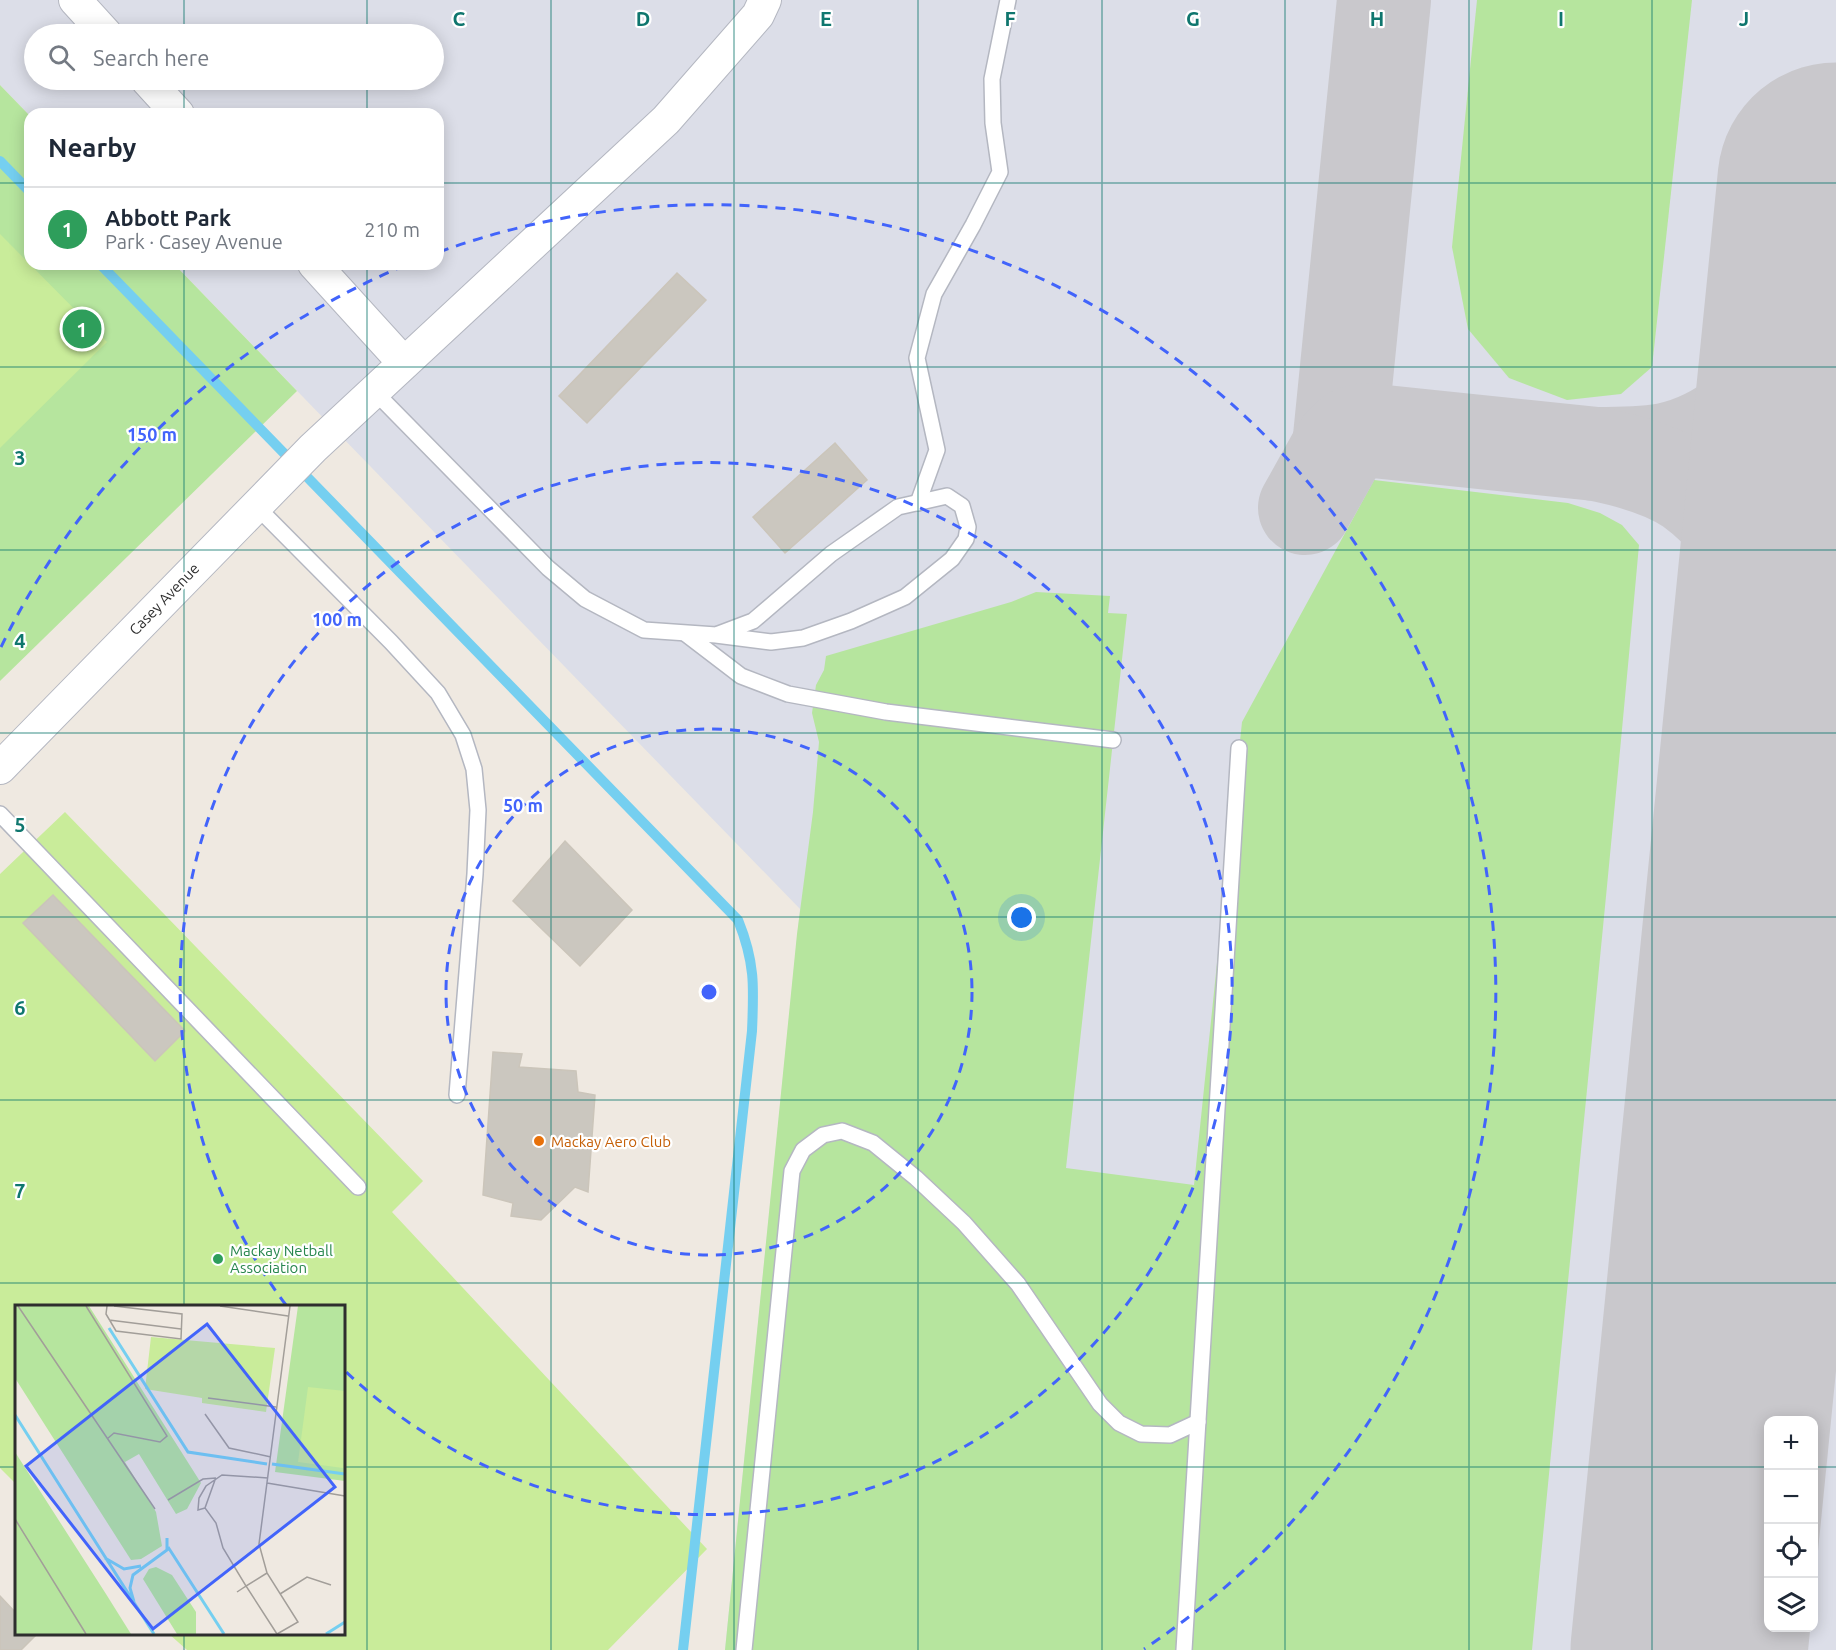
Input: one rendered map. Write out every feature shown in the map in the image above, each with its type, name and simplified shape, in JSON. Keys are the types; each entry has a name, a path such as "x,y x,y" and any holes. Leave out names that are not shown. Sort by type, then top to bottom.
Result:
{"street":[{"path":"75,0 97,24"},
{"name":"Casey Avenue","path":"0,768 322,440 666,120 758,15 765,0"},
{"path":"156,90 173,108"},
{"path":"319,270 404,363"}],"lane":[{"path":"918,503 937,450 917,358 934,294 973,225 999,172 993,123 992,79 1008,0"},
{"path":"375,392 548,568 585,599 645,630 771,642 803,638 852,621 905,597 952,559 966,539 968,527 962,506 947,496 898,507 831,554 753,621 716,635"},
{"path":"263,498 438,693 463,735 471,758 478,810 457,1095"},
{"path":"686,634 741,676 788,694 886,712 1113,740"},
{"path":"1184,1650 1239,748"},
{"path":"0,814 358,1187"},
{"path":"744,1650 792,1171 803,1150 823,1135 843,1131 873,1143 916,1178 964,1223 1018,1284 1100,1404 1119,1423 1141,1434 1170,1435 1198,1422"}],"shaded area":[{"path":"0,0 1836,0 1836,1650 725,1650 800,909 180,270 444,270 444,108 24,108 0,85"}],"green space":[{"path":"1477,0 1692,0 1652,367 1621,394 1567,400 1509,378 1468,329 1452,247"},
{"path":"0,85 24,110 24,270 180,270 297,391 0,681"},
{"path":"0,234 24,258 24,270 36,270 107,342 0,448"},
{"path":"1374,480 1568,503 1600,513 1622,525 1639,545 1532,1650 725,1650 797,934 813,812 819,742 812,713 816,685 824,670 826,656 1011,602 1036,592 1110,596 1108,613 1127,614 1066,1168 1194,1185 1242,722"},
{"name":"Mackay Netball Association","path":"65,812 423,1181 392,1212 707,1549 608,1650 187,1650 170,1635 345,1635 345,1305 15,1305 15,1483 0,1468 0,874"}],"building":[{"path":"677,273 706,300 587,423 559,396"},
{"path":"835,443 867,480 785,553 753,517"},
{"path":"565,841 632,910 580,966 513,901"},
{"path":"53,895 185,1031 155,1061 23,923"},
{"name":"Mackay Aero Club","path":"493,1052 522,1054 519,1067 576,1071 578,1092 595,1095 588,1192 575,1187 541,1220 511,1216 513,1203 483,1195"},
{"path":"0,1596 15,1612 15,1635 36,1635 21,1650 0,1650"}],"waterway":[{"path":"0,161 24,186"},
{"path":"106,270 738,920 748,949 752,974 752,1031 683,1650"}],"taxiway":[{"path":"1339,447 1384,0"},
{"path":"1596,454 1648,452 1685,445 1704,437 1741,414 1772,384 1796,351 1810,320 1828,265"},
{"path":"1305,508 1339,447 1353,433 1365,430 1596,454 1645,467 1669,476 1690,488 1703,498 1737,535 1755,563 1773,604 1786,682"}],"runway":[{"path":"1689,1650 1836,181"}],"place":[{"name":"Abbott Park","path":"82,329"},
{"name":"Mackay Aero Club","path":"539,1141"},
{"name":"Mackay Netball Association","path":"218,1259"}]}
